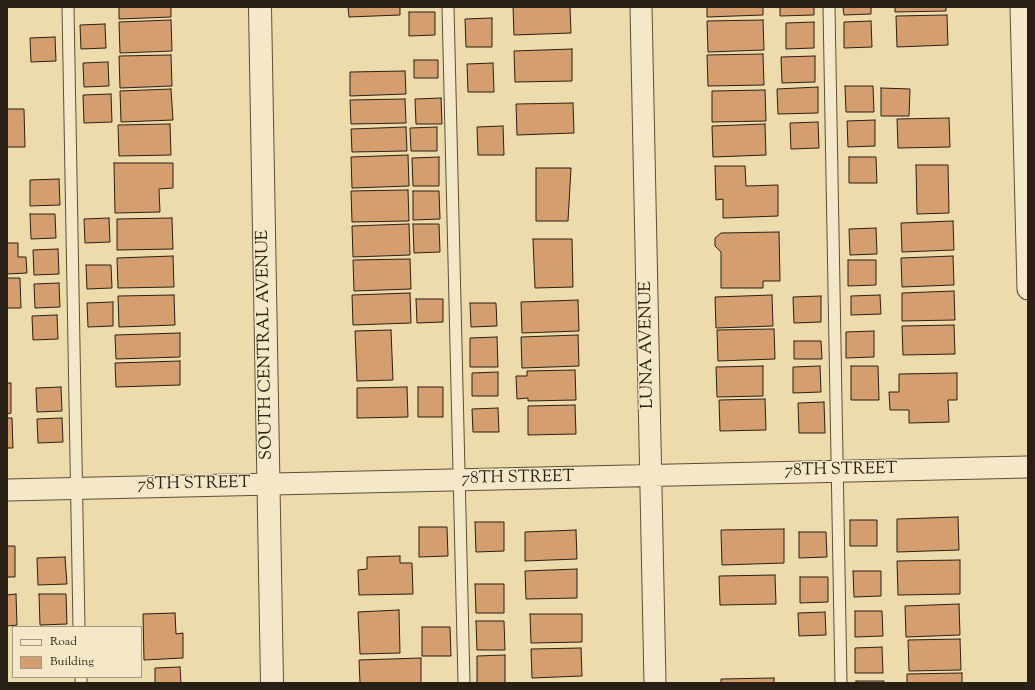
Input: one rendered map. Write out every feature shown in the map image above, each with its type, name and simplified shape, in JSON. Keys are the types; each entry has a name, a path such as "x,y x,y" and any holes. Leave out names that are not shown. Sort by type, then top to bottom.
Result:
{"street":[{"name":"SOUTH CENTRAL AVENUE","path":"260,7 272,683"},
{"name":"LUNA AVENUE","path":"641,7 656,683"},
{"path":"1021,7 1028,289"},
{"name":"78TH STREET","path":"7,490 1028,467"}],"lane":[{"path":"68,7 79,626"},
{"path":"448,7 464,683"},
{"path":"829,7 841,683"}],"building":[{"path":"119,7 171,7 171,17 119,19"},
{"path":"348,7 400,7 400,15 349,17"},
{"path":"513,7 570,7 571,33 514,35"},
{"path":"707,7 763,7 763,15 707,17"},
{"path":"780,7 814,7 814,15 780,16"},
{"path":"843,7 871,7 871,14 844,15"},
{"path":"895,7 946,7 946,11 895,12"},
{"path":"409,12 435,12 435,35 409,36"},
{"path":"947,15 948,45 897,47 896,16"},
{"path":"492,18 492,47 466,47 465,19"},
{"path":"171,20 172,51 120,53 119,22"},
{"path":"763,20 764,50 708,52 707,21"},
{"path":"871,21 872,47 844,48 844,22"},
{"path":"814,22 814,48 786,49 786,23"},
{"path":"105,24 106,48 81,49 80,25"},
{"path":"55,37 56,61 31,62 30,38"},
{"path":"572,49 572,81 515,82 514,51"},
{"path":"763,54 764,85 708,86 707,55"},
{"path":"171,55 172,86 120,88 119,56"},
{"path":"815,56 815,82 782,83 781,57"},
{"path":"414,60 438,60 438,78 414,78"},
{"path":"108,62 109,86 84,87 83,63"},
{"path":"493,63 494,92 468,92 467,64"},
{"path":"405,71 406,94 350,96 350,72"},
{"path":"845,86 873,86 874,112 846,112"},
{"path":"818,87 818,113 778,114 777,89"},
{"path":"881,88 910,89 909,116 881,116"},
{"path":"171,89 173,120 121,122 120,91"},
{"path":"765,90 766,121 712,122 712,91"},
{"path":"111,94 112,122 84,123 83,95"},
{"path":"441,98 442,124 416,124 415,99"},
{"path":"405,99 406,123 351,124 350,100"},
{"path":"573,103 574,133 517,135 516,104"},
{"path":"7,109 24,109 25,147 7,147"},
{"path":"949,118 950,147 898,148 897,119"},
{"path":"875,120 875,146 848,147 847,121"},
{"path":"818,122 819,148 791,149 790,123"},
{"path":"170,124 171,155 119,156 118,125"},
{"path":"765,124 766,155 713,157 712,126"},
{"path":"503,126 504,155 478,155 477,127"},
{"path":"406,127 407,151 352,152 351,129"},
{"path":"437,127 437,151 411,151 410,128"},
{"path":"408,155 409,186 352,188 351,157"},
{"path":"439,157 439,186 413,186 412,158"},
{"path":"849,157 876,157 877,183 849,183"},
{"path":"114,163 173,163 173,188 159,189 160,212 115,213"},
{"path":"916,165 948,165 949,213 917,214"},
{"path":"715,166 745,166 746,186 778,185 778,216 723,218 723,199 716,200"},
{"path":"536,168 571,168 568,221 536,221"},
{"path":"59,179 60,205 30,206 30,180"},
{"path":"408,190 409,221 352,222 351,191"},
{"path":"413,191 439,191 440,219 413,220"},
{"path":"30,214 55,214 56,238 31,239"},
{"path":"109,218 110,242 85,243 84,219"},
{"path":"172,218 173,249 117,250 117,219"},
{"path":"953,221 954,250 902,252 901,223"},
{"path":"409,224 410,255 353,257 352,226"},
{"path":"413,224 439,224 440,252 414,253"},
{"path":"876,228 877,254 850,255 849,229"},
{"path":"779,232 780,281 763,281 763,288 721,288 721,252 715,246 715,238 721,233"},
{"path":"533,239 572,239 573,287 535,288"},
{"path":"7,243 18,243 18,257 26,257 27,273 7,274"},
{"path":"58,249 59,274 34,275 33,250"},
{"path":"173,256 174,287 118,288 117,258"},
{"path":"953,256 954,285 902,287 901,258"},
{"path":"410,259 411,289 354,291 353,260"},
{"path":"848,260 876,260 876,285 848,286"},
{"path":"86,265 111,265 112,288 87,289"},
{"path":"7,278 20,278 21,308 7,308"},
{"path":"59,283 60,307 35,308 34,284"},
{"path":"954,291 955,320 902,321 902,293"},
{"path":"410,293 411,323 353,325 352,295"},
{"path":"174,295 175,325 119,327 118,296"},
{"path":"772,295 773,326 716,328 715,297"},
{"path":"880,295 881,314 851,315 851,296"},
{"path":"821,296 821,322 794,323 793,297"},
{"path":"416,299 443,299 443,322 417,323"},
{"path":"578,300 579,331 522,333 521,302"},
{"path":"113,302 113,326 88,327 87,303"},
{"path":"470,303 496,303 497,326 471,327"},
{"path":"57,315 58,339 33,340 32,316"},
{"path":"954,325 955,354 903,355 902,326"},
{"path":"774,329 775,359 718,361 717,330"},
{"path":"391,330 393,380 357,381 355,331"},
{"path":"874,331 874,357 846,358 846,332"},
{"path":"180,333 180,357 116,359 115,335"},
{"path":"578,335 579,366 522,368 521,337"},
{"path":"497,337 498,367 470,367 470,338"},
{"path":"794,341 821,341 822,359 794,359"},
{"path":"180,361 180,385 116,387 115,363"},
{"path":"763,366 763,396 717,397 716,367"},
{"path":"820,366 821,392 793,393 793,367"},
{"path":"851,366 878,366 879,400 851,400"},
{"path":"575,370 576,400 528,401 528,398 517,399 516,376 527,376 527,371"},
{"path":"498,372 498,396 472,396 472,373"},
{"path":"957,373 957,400 948,400 949,422 909,423 909,410 890,410 889,392 899,392 899,374"},
{"path":"7,383 11,383 11,413 7,414"},
{"path":"61,387 62,411 37,412 36,388"},
{"path":"407,387 408,417 357,418 357,388"},
{"path":"418,387 443,387 443,417 418,417"},
{"path":"765,399 766,430 720,431 719,400"},
{"path":"824,402 825,433 799,433 798,403"},
{"path":"575,405 576,434 528,435 528,406"},
{"path":"498,408 499,432 473,432 472,409"},
{"path":"7,418 12,418 13,448 7,448"},
{"path":"62,418 63,442 38,443 37,419"},
{"path":"958,517 959,550 897,552 897,519"},
{"path":"850,520 877,520 877,546 850,546"},
{"path":"475,522 504,522 504,551 476,552"},
{"path":"419,527 447,527 448,556 419,557"},
{"path":"784,529 784,563 722,565 721,530"},
{"path":"576,530 577,559 525,561 525,532"},
{"path":"799,532 826,532 827,557 799,558"},
{"path":"7,546 15,546 15,577 7,577"},
{"path":"400,556 400,563 412,563 413,594 359,595 358,570 367,569 367,557"},
{"path":"65,557 67,584 38,585 37,558"},
{"path":"960,560 960,594 898,595 897,561"},
{"path":"577,569 577,598 526,599 525,571"},
{"path":"853,571 881,571 881,596 854,597"},
{"path":"775,575 776,604 720,605 719,576"},
{"path":"800,577 828,577 828,602 800,603"},
{"path":"475,584 504,584 504,613 476,613"},
{"path":"16,594 17,625 7,626 7,595"},
{"path":"39,594 66,594 67,624 40,625"},
{"path":"959,604 960,635 906,637 905,606"},
{"path":"399,610 400,653 360,654 358,612"},
{"path":"855,611 882,611 883,636 855,637"},
{"path":"825,612 826,635 799,636 798,613"},
{"path":"175,613 176,634 183,633 183,658 144,660 143,614"},
{"path":"530,614 582,614 582,642 531,643"},
{"path":"476,621 504,621 505,650 477,650"},
{"path":"422,627 450,627 451,656 422,656"},
{"path":"960,639 961,670 909,671 908,640"},
{"path":"882,647 883,673 855,673 855,648"},
{"path":"581,648 582,676 532,678 531,649"},
{"path":"505,655 505,683 477,683 477,656"},
{"path":"421,658 421,683 360,683 359,660"},
{"path":"180,667 181,683 155,683 155,668"},
{"path":"962,673 962,683 907,683 907,674"},
{"path":"774,678 774,683 721,683 721,679"},
{"path":"856,681 884,681 884,683 856,683"}]}
